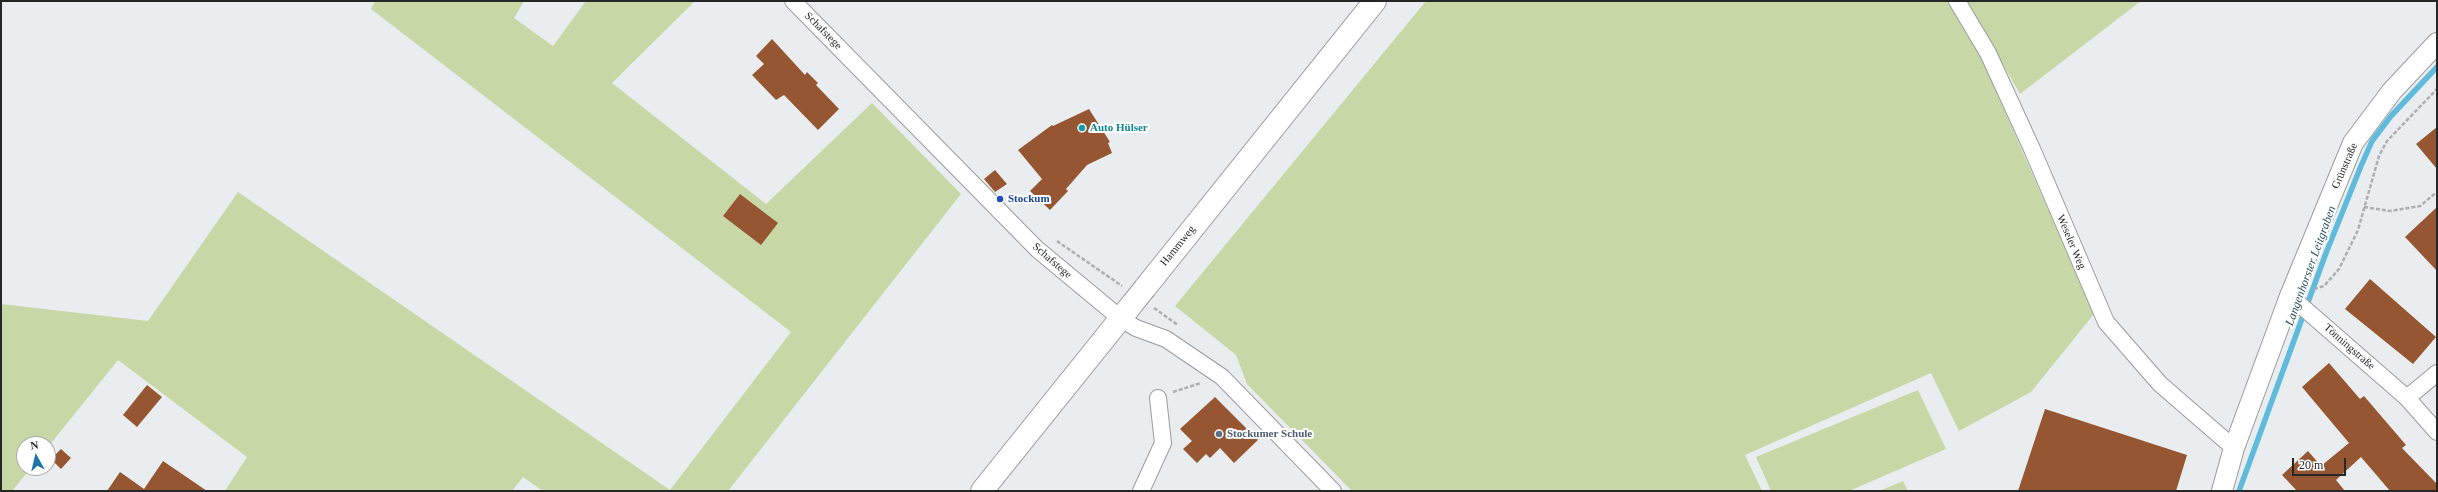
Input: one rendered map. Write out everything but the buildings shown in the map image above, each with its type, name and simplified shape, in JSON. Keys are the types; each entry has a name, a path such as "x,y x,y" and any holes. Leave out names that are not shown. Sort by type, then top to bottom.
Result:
{"main road":[{"name":"Hammweg","path":"982,491 1375,1"}],"street":[{"name":"Schafstege","path":"793,1 1038,249 1133,303 1136,328 1166,340 1222,377 1333,491"},
{"name":"Weseler Weg","path":"1957,1 1988,53 2029,142 2106,322 2160,384 2234,448"},
{"name":"Grünstraße","path":"2222,491 2234,448 2290,296 2353,143 2392,91 2437,42"},
{"name":"Tönningstraße","path":"2290,296 2407,398 2437,432"},
{"path":"2407,398 2437,373"},
{"path":"1141,491 1163,443 1158,398"}],"path":[{"path":"2290,296 2324,286 2339,269 2358,230 2378,156 2386,141 2437,89"},
{"path":"2364,207 2390,211 2420,206 2437,192"},
{"path":"1158,398 1222,377"}],"green space":[{"path":"375,1 524,1 514,18 553,46 586,1 695,1 612,83 766,204 872,103 961,194 728,491 543,491 523,477 512,491 225,491 247,457 118,360 56,437 16,436 16,476 24,476 12,491 1,491 1,304 148,321 238,192 670,490 791,332 371,9"},
{"path":"1426,1 1948,1 1980,55 2094,314 2031,392 1959,431 1931,373 1745,455 1762,491 1352,491 1247,384 1236,355 1175,306"},
{"path":"1966,1 2141,1 2020,94"},
{"path":"1918,390 1946,449 1849,491 1771,491 1756,457"},
{"path":"1903,481 1908,491 1879,491"}],"waterway":[{"name":"Langenhorster Leitgraben","path":"2239,491 2326,253 2372,141 2391,116 2437,67"}],"place":[{"name":"Auto Hülser","path":"1082,128"},
{"name":"Stockum","path":"1000,199"},
{"name":"Stockumer Schule","path":"1219,434"}]}
